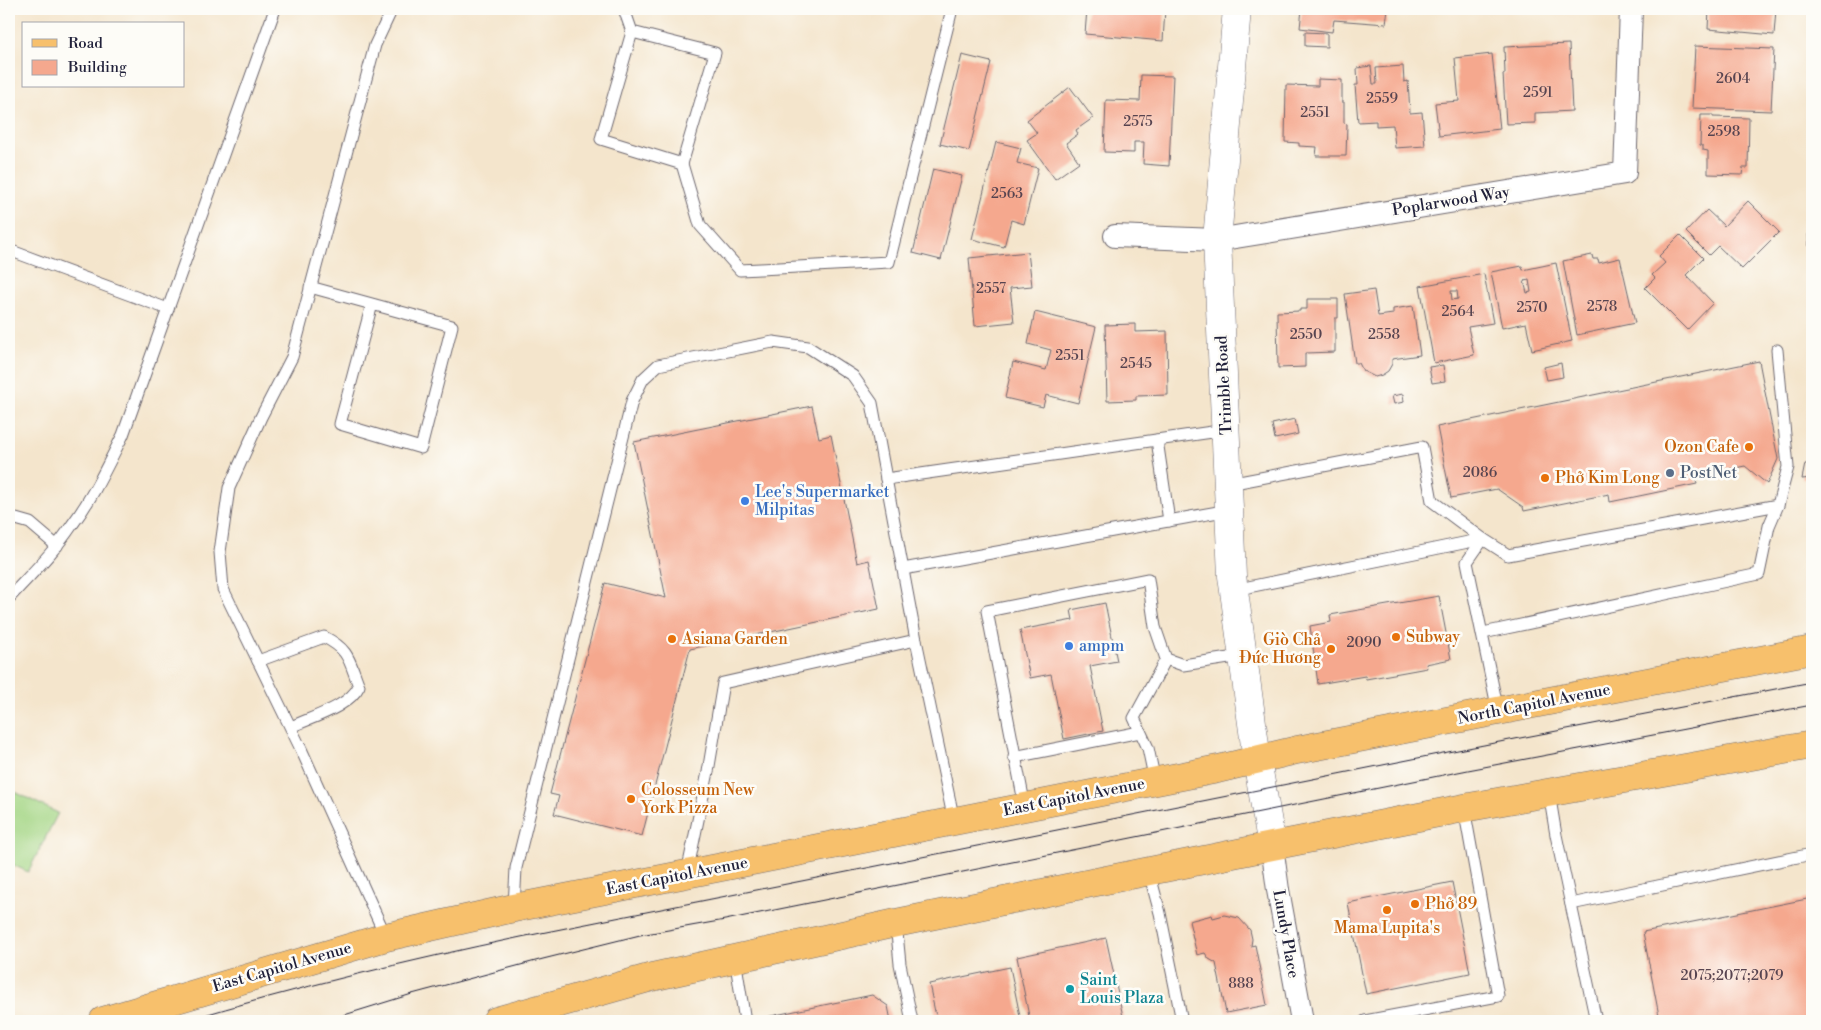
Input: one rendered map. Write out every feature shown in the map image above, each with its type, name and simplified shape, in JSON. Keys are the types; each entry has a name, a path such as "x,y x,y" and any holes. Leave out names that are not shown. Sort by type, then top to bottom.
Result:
{"main road":[{"name":"North Capitol Avenue","path":"1257,760 1298,750 1812,650"},
{"path":"496,1021 652,977 896,923 1464,808 1812,745"},
{"name":"East Capitol Avenue","path":"103,1021 386,937 514,908 1257,760"}],"street":[{"name":"Trimble Road","path":"1237,9 1217,240 1234,590 1257,760 1272,846"},
{"name":"Poplarwood Way","path":"1115,236 1217,240 1625,173 1630,9"},
{"name":"Lundy Place","path":"1272,846 1278,890 1302,1021"}],"lane":[{"path":"9,598 57,546 94,492 123,435 276,9"},
{"path":"386,937 291,727 223,589 220,552 229,488 261,416 292,357 375,45 392,9"},
{"path":"624,9 632,32 601,139 682,164"},
{"path":"632,32 715,53 682,164 700,226 740,270 889,262 952,9"},
{"path":"9,250 168,308"},
{"path":"310,287 372,304 452,326 421,448 340,424 372,304"},
{"path":"514,908 516,868 632,401 643,379 658,365 774,342 808,348 854,376 872,403 916,640 954,821"},
{"path":"1483,633 1759,574 1769,526 1778,505 1788,467 1777,350"},
{"path":"886,479 1226,430"},
{"path":"1157,440 1169,521"},
{"path":"903,569 1169,521 1229,497 1422,446 1432,501 1483,540 1508,555 1778,505"},
{"path":"9,517 30,523 57,546"},
{"path":"1234,590 1483,540"},
{"path":"1483,540 1467,562 1498,711"},
{"path":"1025,807 1014,757 988,611 1148,579 1155,627 1166,659 1134,718 1148,748 1156,781"},
{"path":"258,661 324,637 337,643 345,651 359,686 355,694 346,702 291,727"},
{"path":"686,874 708,772 723,683 916,640"},
{"path":"1166,659 1183,665 1243,656"},
{"path":"1014,757 1140,732"},
{"path":"1549,792 1596,1021"},
{"path":"1365,1021 1498,996 1464,808"},
{"path":"1571,904 1812,854"},
{"path":"1149,871 1160,913 1182,1021"},
{"path":"896,923 900,964 912,1021"},
{"path":"735,958 745,1021"}],"green space":[{"path":"9,789 58,813 28,872 9,863"}],"building":[{"path":"1087,9 1165,9 1163,41 1085,34"},
{"path":"1302,9 1388,9 1386,24 1334,20 1332,32 1300,28"},
{"path":"1709,9 1776,9 1774,35 1708,29"},
{"path":"1305,32 1327,33 1327,47 1305,46"},
{"path":"1569,44 1572,111 1535,113 1535,123 1506,124 1503,74 1505,74 1504,47"},
{"path":"1695,46 1774,49 1771,111 1692,108"},
{"path":"1492,54 1500,129 1439,136 1435,103 1459,101 1455,58"},
{"path":"962,55 991,62 969,151 940,144"},
{"path":"1371,66 1373,84 1377,84 1376,68 1403,66 1404,82 1408,81 1410,113 1422,112 1425,146 1395,148 1393,125 1376,126 1376,121 1358,122 1355,85 1358,85 1357,68"},
{"path":"1141,75 1173,76 1169,166 1143,164 1144,142 1134,142 1134,153 1104,152 1106,100 1140,101"},
{"path":"1318,79 1342,80 1344,123 1347,124 1346,156 1316,156 1317,147 1299,146 1299,143 1285,142 1286,85 1318,86"},
{"path":"1070,87 1093,118 1076,130 1078,134 1066,143 1079,162 1055,179 1027,140 1037,133 1027,120"},
{"path":"1701,115 1749,118 1748,168 1743,168 1742,175 1708,174 1708,151 1703,150 1703,146 1700,145"},
{"path":"996,142 1021,148 1017,163 1038,168 1024,224 1011,220 1004,247 972,239"},
{"path":"933,169 962,176 941,260 913,253"},
{"path":"1748,201 1779,232 1742,269 1718,246 1709,255 1686,232 1707,210 1724,226"},
{"path":"1812,233 1812,262 1809,262 1808,234"},
{"path":"1680,235 1703,258 1686,275 1713,303 1687,330 1645,288 1655,278 1652,275 1665,263 1659,256"},
{"path":"1028,252 1032,286 1010,288 1014,322 975,326 969,258"},
{"path":"1592,255 1593,259 1598,259 1599,263 1620,258 1635,323 1577,335 1563,261"},
{"path":"1556,263 1572,341 1532,350 1526,323 1502,328 1491,272 1522,266 1523,270","holes":["1529,280 1531,292 1527,293 1524,281"]},
{"path":"1484,274 1493,323 1468,327 1474,355 1434,363 1420,286","holes":["1451,291 1457,291 1458,299 1452,300"]},
{"path":"1374,290 1378,316 1393,314 1393,309 1413,306 1420,355 1392,359 1392,364 1388,371 1375,377 1363,371 1359,363 1355,363 1345,294"},
{"path":"1307,299 1338,299 1338,318 1335,318 1335,352 1305,353 1305,367 1278,368 1277,312 1307,309"},
{"path":"1035,312 1096,327 1078,403 1046,395 1043,407 1005,398 1013,362 1046,370 1051,350 1028,344"},
{"path":"1135,324 1135,332 1167,331 1168,395 1136,396 1136,400 1107,401 1105,325"},
{"path":"1759,361 1778,459 1767,484 1745,466 1695,476 1697,484 1610,502 1609,494 1524,511 1523,507 1497,489 1451,498 1437,427"},
{"path":"1561,363 1563,377 1547,380 1544,367"},
{"path":"1443,365 1445,381 1432,383 1429,367"},
{"path":"1403,394 1404,402 1394,404 1392,396"},
{"name":"Lee's Supermarket Milpitas","path":"812,406 819,438 831,435 857,563 869,560 879,609 690,649 642,836 554,814 559,796 550,794 605,583 666,598 634,442"},
{"path":"1295,419 1298,434 1275,439 1272,424"},
{"path":"1812,463 1812,478 1802,479 1805,464"},
{"path":"1439,596 1451,659 1426,664 1427,668 1366,679 1365,676 1318,684 1310,626 1331,622 1330,615"},
{"name":"ampm","path":"1105,603 1117,661 1090,666 1103,731 1064,739 1051,674 1030,678 1020,630 1073,620 1071,610"},
{"path":"1452,882 1470,973 1366,994 1348,903"},
{"path":"1812,898 1812,1021 1660,1021 1643,932"},
{"path":"1212,915 1213,918 1224,915 1239,918 1250,930 1251,946 1255,945 1267,1005 1226,1013 1216,963 1209,959 1205,953 1197,955 1189,921"},
{"name":"Saint Louis Plaza","path":"1106,938 1124,1021 1030,1021 1017,957"},
{"path":"1010,967 1021,1021 937,1021 929,984"},
{"path":"872,995 888,1006 891,1021 767,1021 766,1017"}],"tram line":[{"path":"184,1021 267,997 351,976 521,937 1463,749 1812,682"},
{"path":"325,1021 412,994 640,935 725,920 1468,770 1812,705"}],"place":[{"name":"Ozon Cafe","path":"1749,447"},
{"name":"PostNet","path":"1670,473"},
{"name":"Phở Kim Long","path":"1545,478"},
{"name":"Lee's Supermarket Milpitas","path":"745,501"},
{"name":"Subway","path":"1396,637"},
{"name":"Asiana Garden","path":"672,639"},
{"name":"ampm","path":"1069,646"},
{"name":"Giò Chả Đức Hương","path":"1331,649"},
{"name":"Colosseum New York Pizza","path":"631,799"},
{"name":"Phở 89","path":"1415,904"},
{"name":"Mama Lupita's","path":"1387,910"},
{"name":"Saint Louis Plaza","path":"1070,989"}]}
